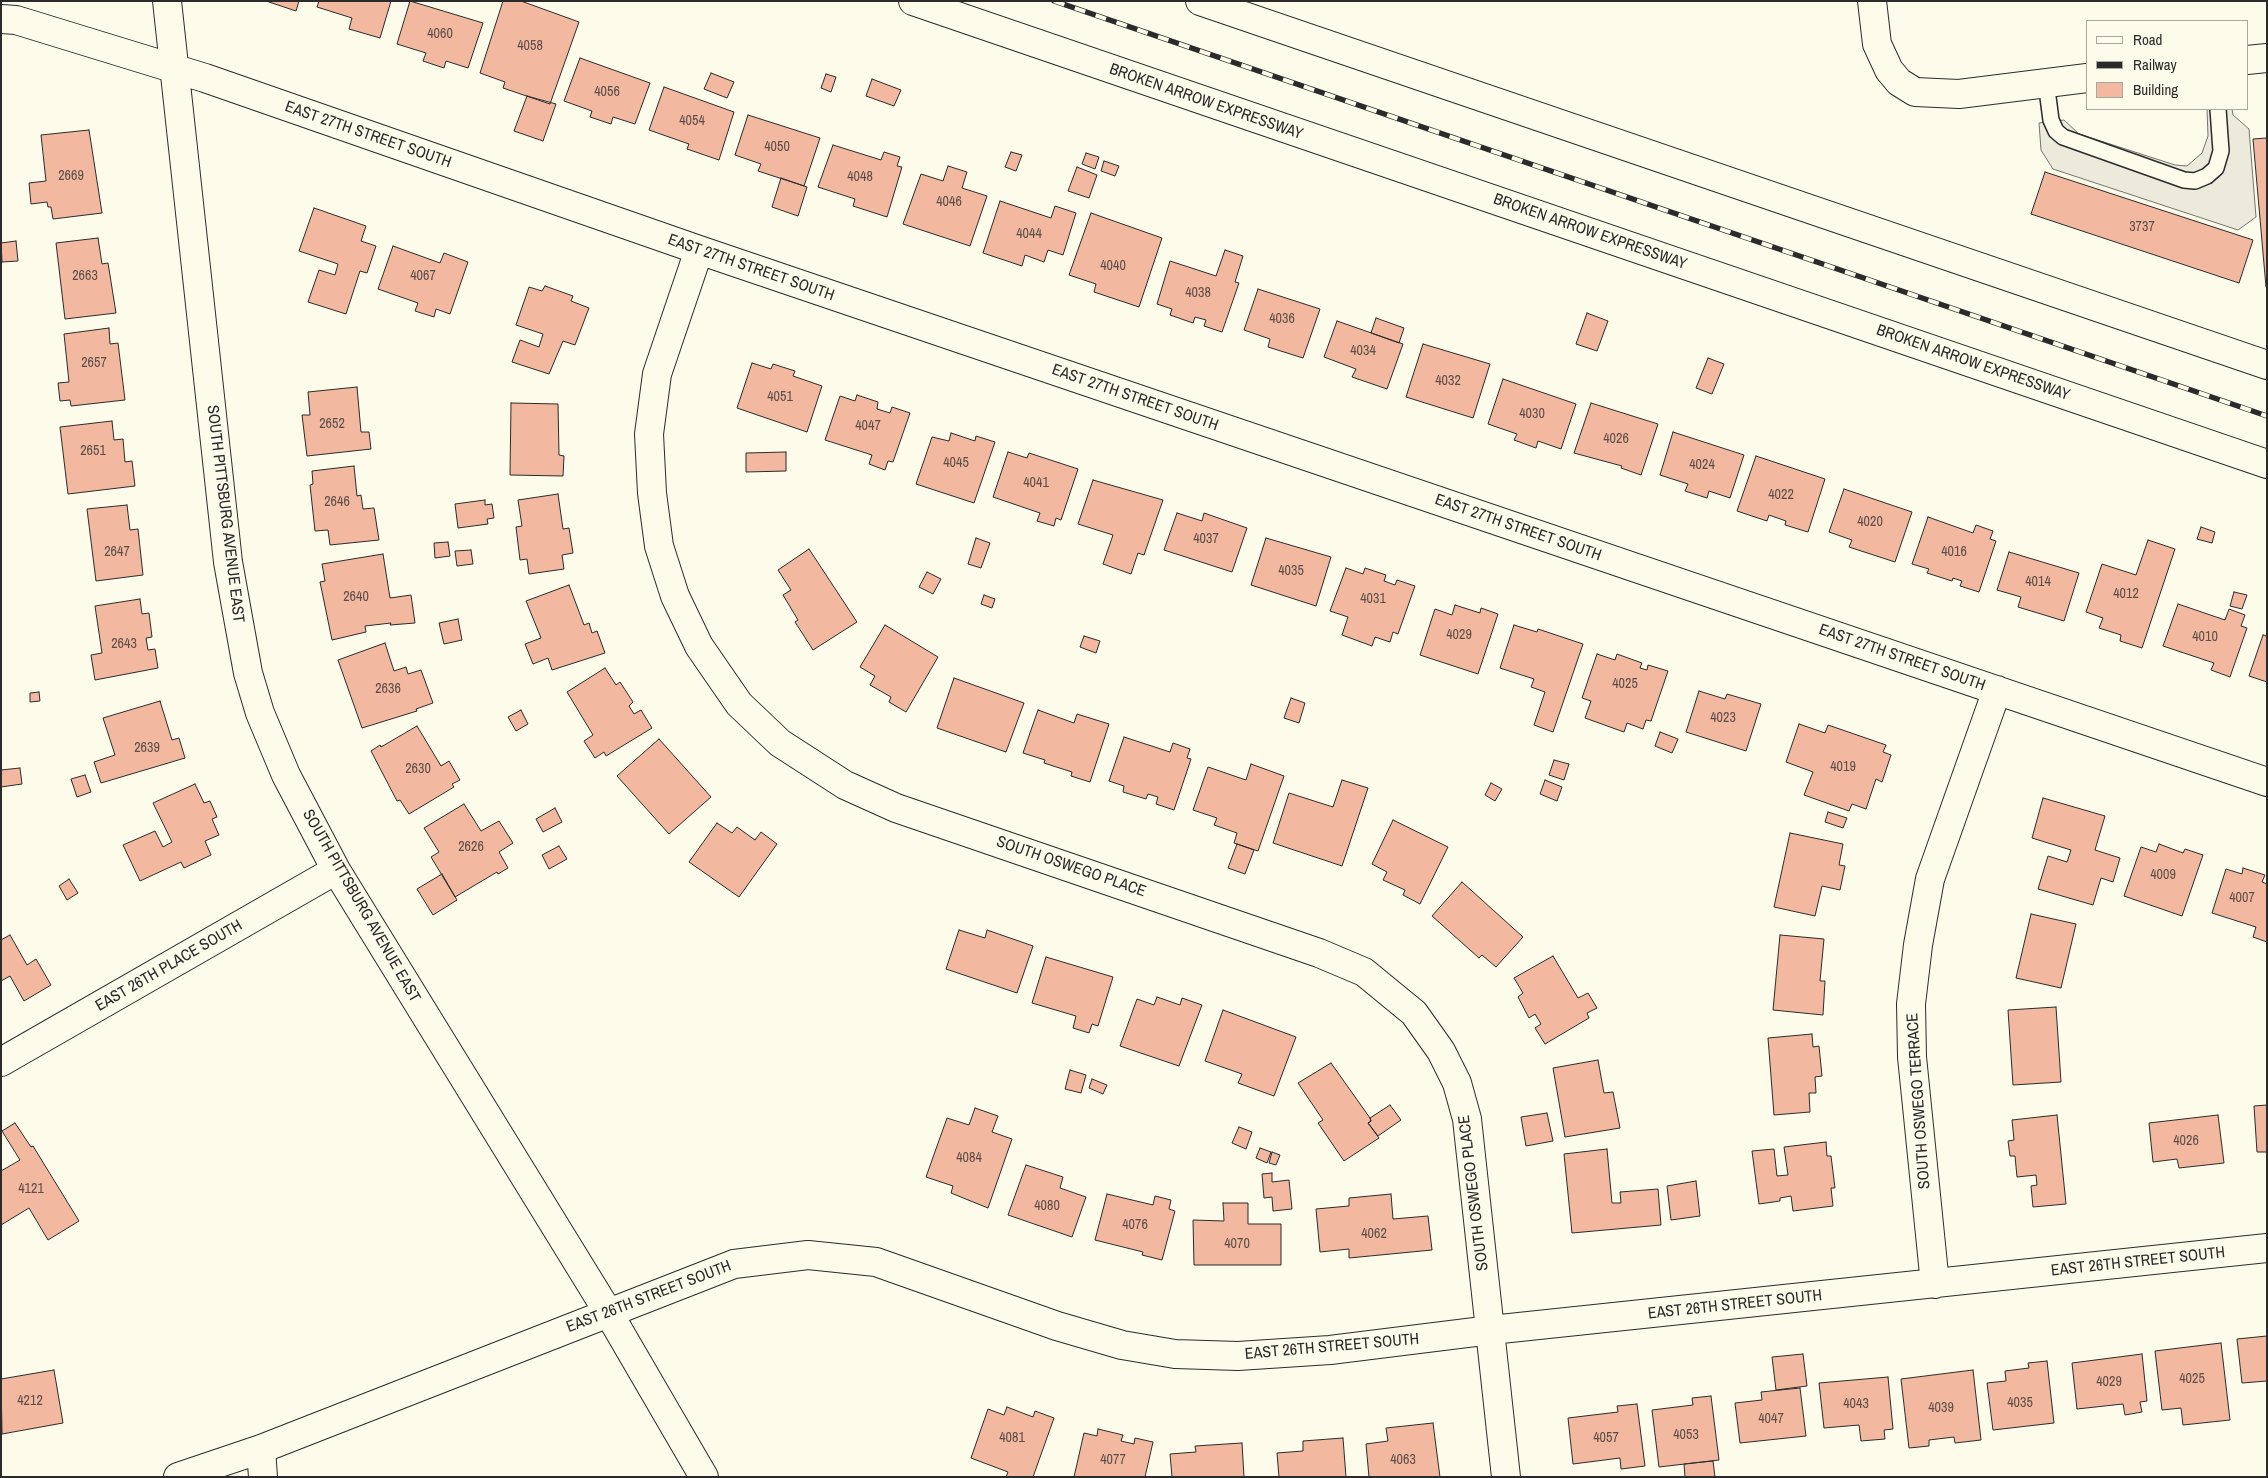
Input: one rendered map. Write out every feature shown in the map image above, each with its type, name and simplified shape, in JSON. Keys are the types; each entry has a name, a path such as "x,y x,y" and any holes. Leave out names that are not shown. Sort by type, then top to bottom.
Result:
{"main road":[{"name":"SOUTH PITTSBURG AVENUE EAST","path":"167,1 228,562 241,639 260,713 286,775 336,870 608,1312 704,1477"},
{"name":"BROKEN ARROW EXPRESSWAY","path":"913,1 2267,464"},
{"path":"1200,1 2267,365"},
{"path":"1872,1 1877,44 1889,70 1899,82 1915,92 1959,94 2086,78"},
{"name":"EAST 27TH STREET SOUTH","path":"1,20 16,20 174,68 699,250 2267,782"},
{"path":"2248,60 2267,58"},
{"name":"SOUTH OSWEGO PLACE","path":"699,250 657,374 649,434 652,493 659,546 675,596 699,646 739,704 780,743 845,785 896,808 1319,952 1364,972 1414,1013 1441,1051 1457,1083 1467,1119 1506,1477"},
{"name":"SOUTH OSWEGO TERRACE","path":"1935,1284 1912,1057 1911,1004 1918,945 1930,878 1997,690"},
{"name":"EAST 26TH PLACE SOUTH","path":"1,1062 336,870"},
{"name":"EAST 26TH STREET SOUTH","path":"178,1477 261,1449 734,1264 808,1255 876,1262 1122,1345 1175,1354 1238,1356 1330,1350 1491,1330 2267,1248"},
{"path":"261,1449 263,1477"}],"lane":[{"path":"2046,82 2051,120 2056,131 2063,137 2184,180 2195,181 2207,176 2216,168 2221,151 2218,110"}],"shaded area":[{"path":"2207,110 2232,110 2233,115 2249,129 2256,217 2238,230 2053,169 2041,150 2039,123 2064,120 2079,134 2175,165 2187,166 2202,153 2208,136"}],"building":[{"path":"266,1 299,1 296,11"},
{"path":"319,1 391,1 380,38 349,29 352,18 317,7"},
{"path":"410,1 483,23 468,68 446,61 444,68 423,61 426,53 397,44"},
{"path":"503,1 521,1 579,22 550,104 503,88 505,82 480,73"},
{"path":"580,58 650,83 635,124 613,117 611,124 590,117 592,111 564,101"},
{"path":"711,73 734,82 727,98 704,89"},
{"path":"826,74 836,77 831,92 821,88"},
{"path":"872,79 901,90 894,106 866,96"},
{"path":"664,87 734,112 719,160 687,149 689,144 649,130"},
{"path":"527,96 556,104 543,141 514,131"},
{"path":"748,115 820,138 804,186 758,171 761,164 735,155"},
{"path":"89,130 102,213 53,219 51,207 48,207 47,202 31,204 29,183 46,181 41,135"},
{"path":"2267,138 2267,287 2266,287 2253,139"},
{"path":"833,145 881,160 884,152 900,157 897,166 902,167 887,217 853,206 855,199 818,187"},
{"path":"1011,152 1022,155 1016,171 1005,167"},
{"path":"1086,153 1099,157 1095,169 1082,164"},
{"path":"1104,161 1119,166 1115,176 1101,171"},
{"path":"948,166 967,172 962,188 987,196 970,246 903,224 921,174 943,181"},
{"path":"1077,167 1097,175 1089,198 1068,191"},
{"path":"2045,172 2253,240 2239,283 2031,214"},
{"path":"781,178 807,187 798,216 772,207"},
{"path":"1000,201 1051,218 1055,206 1076,213 1063,255 1048,250 1044,262 1025,255 1022,266 983,253"},
{"path":"314,208 366,226 361,241 376,246 367,273 360,271 346,314 308,302 319,270 335,275 338,264 299,251"},
{"path":"1091,213 1162,238 1139,307 1094,292 1096,284 1069,275"},
{"path":"98,238 102,264 108,263 116,313 65,319 56,243"},
{"path":"16,241 18,261 2,262 1,243"},
{"path":"393,246 440,263 444,253 468,262 450,314 436,309 434,317 415,311 418,303 378,289"},
{"path":"1225,250 1243,256 1235,282 1239,283 1222,332 1204,326 1206,320 1195,317 1193,323 1170,315 1172,309 1157,304 1170,261 1216,276"},
{"path":"545,286 573,296 571,301 589,308 575,345 563,341 549,374 512,362 520,340 539,347 543,334 516,325 529,287 542,291"},
{"path":"1258,289 1320,309 1303,358 1268,347 1270,339 1244,330"},
{"path":"1587,313 1608,321 1597,351 1576,344"},
{"path":"1376,318 1404,328 1399,343 1371,333"},
{"path":"1337,321 1403,344 1387,389 1352,377 1356,369 1324,357"},
{"path":"109,328 110,344 118,343 125,400 71,406 70,400 60,401 58,383 69,382 64,334"},
{"path":"1423,344 1490,364 1473,418 1406,397"},
{"path":"1708,358 1724,364 1712,394 1696,388"},
{"path":"752,363 771,369 773,364 795,371 793,376 822,386 807,432 737,408"},
{"path":"1503,379 1576,404 1561,449 1538,441 1536,448 1514,440 1517,434 1488,424"},
{"path":"357,387 361,432 369,432 371,449 307,456 302,415 310,415 308,392"},
{"path":"857,395 878,402 877,409 890,413 892,407 910,413 893,462 888,461 885,470 869,464 872,455 825,440 840,396 855,401"},
{"path":"511,403 558,404 559,455 564,456 563,476 510,475"},
{"path":"1591,403 1658,424 1641,475 1621,468 1622,466 1574,453"},
{"path":"112,421 114,440 123,439 125,462 132,461 135,486 68,494 60,427"},
{"path":"1673,432 1744,455 1730,498 1709,491 1707,498 1685,491 1688,484 1660,475"},
{"path":"951,433 975,441 976,436 995,442 974,503 916,484 932,437 949,441"},
{"path":"786,452 786,471 746,472 746,453"},
{"path":"1008,452 1027,458 1029,453 1078,469 1061,520 1056,518 1054,526 1037,521 1040,513 993,497"},
{"path":"1756,456 1825,479 1808,532 1785,525 1786,521 1769,515 1767,521 1737,511"},
{"path":"354,466 357,496 361,495 363,509 374,508 379,540 330,545 328,530 315,531 310,485 313,484 312,471"},
{"path":"1093,480 1163,500 1144,555 1138,553 1131,574 1103,564 1113,535 1078,524"},
{"path":"1844,489 1912,512 1895,562 1849,547 1852,540 1829,532"},
{"path":"558,494 563,529 569,528 573,553 562,555 564,569 529,574 527,559 520,560 516,527 522,526 518,500"},
{"path":"485,500 485,505 492,504 494,518 487,519 488,524 458,528 455,504"},
{"path":"127,505 130,530 138,529 143,575 96,581 87,509"},
{"path":"1177,513 1202,521 1204,513 1247,528 1232,572 1164,550"},
{"path":"1928,517 1973,533 1976,525 1993,531 1990,539 1996,541 1979,592 1960,586 1962,581 1953,578 1952,581 1927,573 1929,569 1912,564"},
{"path":"2201,527 2215,532 2212,543 2197,539"},
{"path":"976,538 990,543 981,568 968,564"},
{"path":"1266,538 1331,557 1316,606 1251,585"},
{"path":"2148,540 2175,549 2142,648 2120,641 2121,635 2099,628 2103,618 2086,612 2102,564 2136,575"},
{"path":"448,542 450,556 435,558 434,543"},
{"path":"809,549 857,622 813,650 795,622 798,620 783,595 791,590 778,570"},
{"path":"471,550 473,564 457,566 455,551"},
{"path":"2009,552 2079,573 2064,621 2018,607 2021,597 1997,590"},
{"path":"383,554 390,598 411,595 415,623 365,626 366,632 332,640 320,582 325,581 322,564"},
{"path":"1346,568 1363,574 1365,568 1386,575 1384,581 1395,585 1397,580 1415,586 1398,634 1393,632 1390,642 1375,637 1372,646 1342,635 1348,617 1330,611"},
{"path":"927,572 941,579 933,594 919,587"},
{"path":"569,585 584,625 589,623 592,633 597,631 605,653 552,670 548,658 533,664 525,644 541,638 526,601"},
{"path":"2234,592 2247,595 2242,609 2230,606"},
{"path":"984,595 995,599 992,608 981,604"},
{"path":"140,599 142,614 149,613 152,637 146,638 148,650 155,649 158,668 95,680 91,655 102,653 95,606"},
{"path":"2178,604 2225,620 2229,609 2245,615 2241,626 2247,628 2230,677 2211,670 2214,663 2163,646"},
{"path":"1455,605 1480,613 1481,608 1498,614 1478,674 1420,655 1435,609 1452,615"},
{"path":"458,619 462,640 444,644 439,623"},
{"path":"885,625 938,657 906,712 889,702 891,697 870,685 875,676 860,667"},
{"path":"1514,625 1537,632 1538,629 1583,644 1553,732 1534,725 1545,692 1531,687 1534,679 1500,668"},
{"path":"2263,635 2267,636 2267,682 2249,676"},
{"path":"1084,636 1100,641 1096,653 1080,647"},
{"path":"385,643 394,671 406,667 408,674 421,670 433,703 416,709 417,711 362,728 338,660"},
{"path":"1597,654 1615,660 1617,654 1642,663 1640,668 1647,670 1648,665 1668,671 1651,721 1646,720 1643,729 1627,723 1624,732 1585,718 1591,701 1582,698"},
{"path":"605,668 616,685 620,682 633,702 629,706 634,714 641,710 652,728 606,756 604,752 595,758 584,741 593,735 567,692"},
{"path":"954,678 1024,703 1006,752 937,728"},
{"path":"1699,691 1725,699 1727,694 1761,704 1746,751 1686,732"},
{"path":"39,692 40,701 30,702 30,693"},
{"path":"1291,698 1305,703 1299,723 1284,718"},
{"path":"160,701 172,740 179,738 185,758 101,783 94,762 115,755 103,718"},
{"path":"521,710 528,724 516,731 508,717"},
{"path":"1038,710 1074,723 1077,714 1109,724 1090,782 1071,776 1072,772 1044,763 1045,760 1023,753"},
{"path":"1799,724 1825,733 1828,725 1886,745 1883,752 1891,755 1882,782 1876,779 1866,809 1852,804 1849,811 1804,795 1813,772 1786,762"},
{"path":"417,726 441,766 449,761 460,780 452,784 454,787 409,814 400,800 397,801 371,751"},
{"path":"1660,732 1678,739 1672,753 1655,746"},
{"path":"1124,737 1170,752 1173,743 1190,749 1187,758 1191,759 1174,810 1156,804 1158,797 1148,794 1146,799 1123,792 1124,786 1109,781"},
{"path":"659,739 711,797 669,834 617,776"},
{"path":"1554,760 1569,764 1564,780 1549,775"},
{"path":"1251,764 1284,776 1258,851 1234,843 1237,833 1214,825 1217,818 1193,810 1208,767 1246,780"},
{"path":"20,768 22,784 1,787 1,770"},
{"path":"85,775 91,792 77,797 71,779"},
{"path":"1342,780 1368,788 1342,866 1273,843 1289,793 1333,807"},
{"path":"1545,780 1562,787 1557,801 1540,794"},
{"path":"1491,783 1502,789 1495,801 1485,795"},
{"path":"195,784 204,803 210,801 217,817 212,819 219,835 205,841 211,855 184,868 181,862 140,881 123,845 155,831 163,847 172,842 153,803"},
{"path":"2043,798 2105,816 2095,850 2120,858 2113,882 2101,878 2093,905 2038,889 2048,856 2067,862 2071,850 2032,838"},
{"path":"464,804 481,831 499,821 513,843 499,852 508,868 498,874 497,872 455,897 431,857 439,852 424,828"},
{"path":"555,808 562,822 543,832 536,819"},
{"path":"1828,812 1847,818 1843,828 1825,822"},
{"path":"1393,820 1448,847 1420,904 1403,895 1405,890 1383,880 1387,872 1372,864"},
{"path":"717,823 732,833 737,827 755,840 761,832 777,844 739,897 689,862"},
{"path":"1790,833 1843,844 1839,865 1845,866 1840,890 1822,886 1815,916 1774,907"},
{"path":"1237,844 1254,850 1245,874 1228,868"},
{"path":"2159,844 2183,853 2185,849 2203,855 2182,916 2124,896 2141,847 2156,852"},
{"path":"559,846 567,859 549,869 542,855"},
{"path":"2243,868 2265,875 2262,882 2267,884 2267,942 2253,937 2256,927 2212,913 2226,869 2242,874"},
{"path":"442,874 457,900 433,915 417,889"},
{"path":"69,879 78,893 67,900 59,886"},
{"path":"1462,882 1523,937 1496,967 1482,955 1479,958 1432,916"},
{"path":"2031,914 2076,924 2061,988 2016,978"},
{"path":"959,930 985,938 987,930 1033,946 1017,993 946,969"},
{"path":"10,935 27,965 36,959 51,985 24,1001 10,976 1,981 1,940"},
{"path":"1780,935 1824,939 1820,981 1825,981 1823,1015 1773,1010"},
{"path":"1553,956 1578,998 1588,993 1597,1008 1587,1013 1589,1018 1545,1044 1535,1028 1541,1024 1535,1014 1529,1018 1518,997 1523,993 1514,978"},
{"path":"1046,957 1113,977 1098,1026 1092,1024 1089,1033 1073,1028 1076,1016 1032,1003"},
{"path":"1157,997 1180,1005 1182,998 1202,1005 1179,1066 1120,1046 1137,999 1154,1005"},
{"path":"2056,1007 2061,1082 2013,1085 2008,1010"},
{"path":"1223,1010 1296,1037 1274,1096 1238,1083 1242,1074 1205,1061"},
{"path":"1812,1034 1813,1047 1819,1046 1822,1076 1815,1077 1816,1093 1809,1093 1810,1112 1774,1115 1768,1038"},
{"path":"1598,1060 1604,1093 1613,1092 1620,1128 1565,1137 1553,1068"},
{"path":"1331,1063 1370,1118 1371,1121 1368,1123 1379,1138 1344,1161 1318,1123 1323,1120 1298,1083"},
{"path":"1070,1070 1086,1075 1081,1093 1065,1089"},
{"path":"1092,1079 1107,1085 1103,1094 1089,1088"},
{"path":"1390,1105 1401,1120 1378,1136 1368,1123 1371,1121 1370,1118"},
{"path":"2267,1105 2267,1152 2257,1152 2254,1106"},
{"path":"975,1108 998,1116 992,1132 1012,1139 988,1208 951,1193 953,1186 926,1177 947,1118 969,1125"},
{"path":"1547,1113 1553,1141 1526,1146 1521,1117"},
{"path":"2057,1115 2066,1204 2033,1207 2031,1186 2037,1185 2036,1175 2017,1177 2015,1156 2010,1156 2008,1141 2014,1140 2012,1120"},
{"path":"2218,1115 2224,1163 2179,1168 2177,1159 2153,1162 2149,1123"},
{"path":"15,1123 31,1147 33,1146 79,1221 48,1240 29,1208 1,1225 1,1171 20,1160 2,1131"},
{"path":"1239,1127 1252,1132 1246,1149 1232,1143"},
{"path":"1826,1142 1827,1156 1831,1156 1835,1188 1831,1188 1833,1206 1793,1211 1791,1196 1780,1198 1780,1201 1759,1204 1752,1151 1774,1149 1777,1176 1788,1175 1784,1147"},
{"path":"1260,1148 1271,1152 1267,1163 1256,1158"},
{"path":"1607,1149 1612,1203 1621,1203 1620,1192 1658,1189 1661,1225 1572,1233 1564,1154"},
{"path":"1272,1152 1280,1155 1276,1165 1269,1163"},
{"path":"1026,1165 1063,1177 1060,1188 1086,1197 1072,1237 1008,1215"},
{"path":"1272,1173 1272,1182 1289,1180 1292,1209 1273,1211 1272,1197 1264,1198 1262,1174"},
{"path":"1696,1181 1700,1216 1671,1220 1667,1186"},
{"path":"1107,1194 1153,1205 1155,1196 1171,1200 1169,1209 1175,1211 1162,1260 1142,1255 1143,1252 1095,1240"},
{"path":"1391,1194 1393,1219 1428,1216 1432,1250 1349,1258 1349,1249 1320,1252 1316,1209 1349,1206 1349,1198"},
{"path":"1223,1203 1248,1203 1248,1224 1281,1224 1281,1265 1194,1265 1193,1220 1224,1221"},
{"path":"2267,1336 2267,1381 2242,1383 2237,1339"},
{"path":"2221,1343 2230,1420 2183,1425 2181,1408 2162,1410 2155,1351"},
{"path":"1803,1354 1807,1386 1776,1390 1772,1357"},
{"path":"2142,1354 2147,1401 2140,1402 2142,1412 2125,1415 2123,1404 2077,1409 2072,1363"},
{"path":"2047,1361 2054,1423 1993,1430 1987,1383 2006,1381 2005,1371 2029,1368 2028,1363"},
{"path":"54,1370 63,1423 2,1434 1,1379"},
{"path":"1973,1370 1981,1440 1955,1443 1954,1437 1929,1440 1929,1446 1909,1448 1901,1379"},
{"path":"1888,1377 1893,1429 1884,1430 1885,1439 1861,1441 1859,1425 1824,1428 1819,1383"},
{"path":"1800,1388 1806,1436 1740,1443 1735,1403 1762,1400 1761,1392"},
{"path":"1711,1396 1719,1460 1659,1467 1652,1410 1693,1405 1692,1398"},
{"path":"1637,1404 1645,1466 1621,1469 1620,1458 1573,1464 1568,1418 1618,1412 1617,1406"},
{"path":"1007,1407 1033,1417 1035,1411 1054,1418 1033,1477 1006,1477 1008,1472 971,1458 988,1409 1004,1415"},
{"path":"1433,1423 1440,1477 1369,1477 1366,1444 1388,1441 1386,1428"},
{"path":"1098,1429 1123,1435 1121,1441 1134,1444 1135,1438 1153,1442 1145,1477 1074,1477 1084,1433 1097,1436"},
{"path":"1343,1438 1346,1477 1279,1477 1277,1453 1303,1451 1303,1441"},
{"path":"1242,1443 1244,1477 1172,1477 1170,1454 1196,1452 1195,1446"},
{"path":"1713,1461 1715,1477 1685,1477 1684,1464"}],"railway":[{"path":"1054,1 2267,416"}]}
